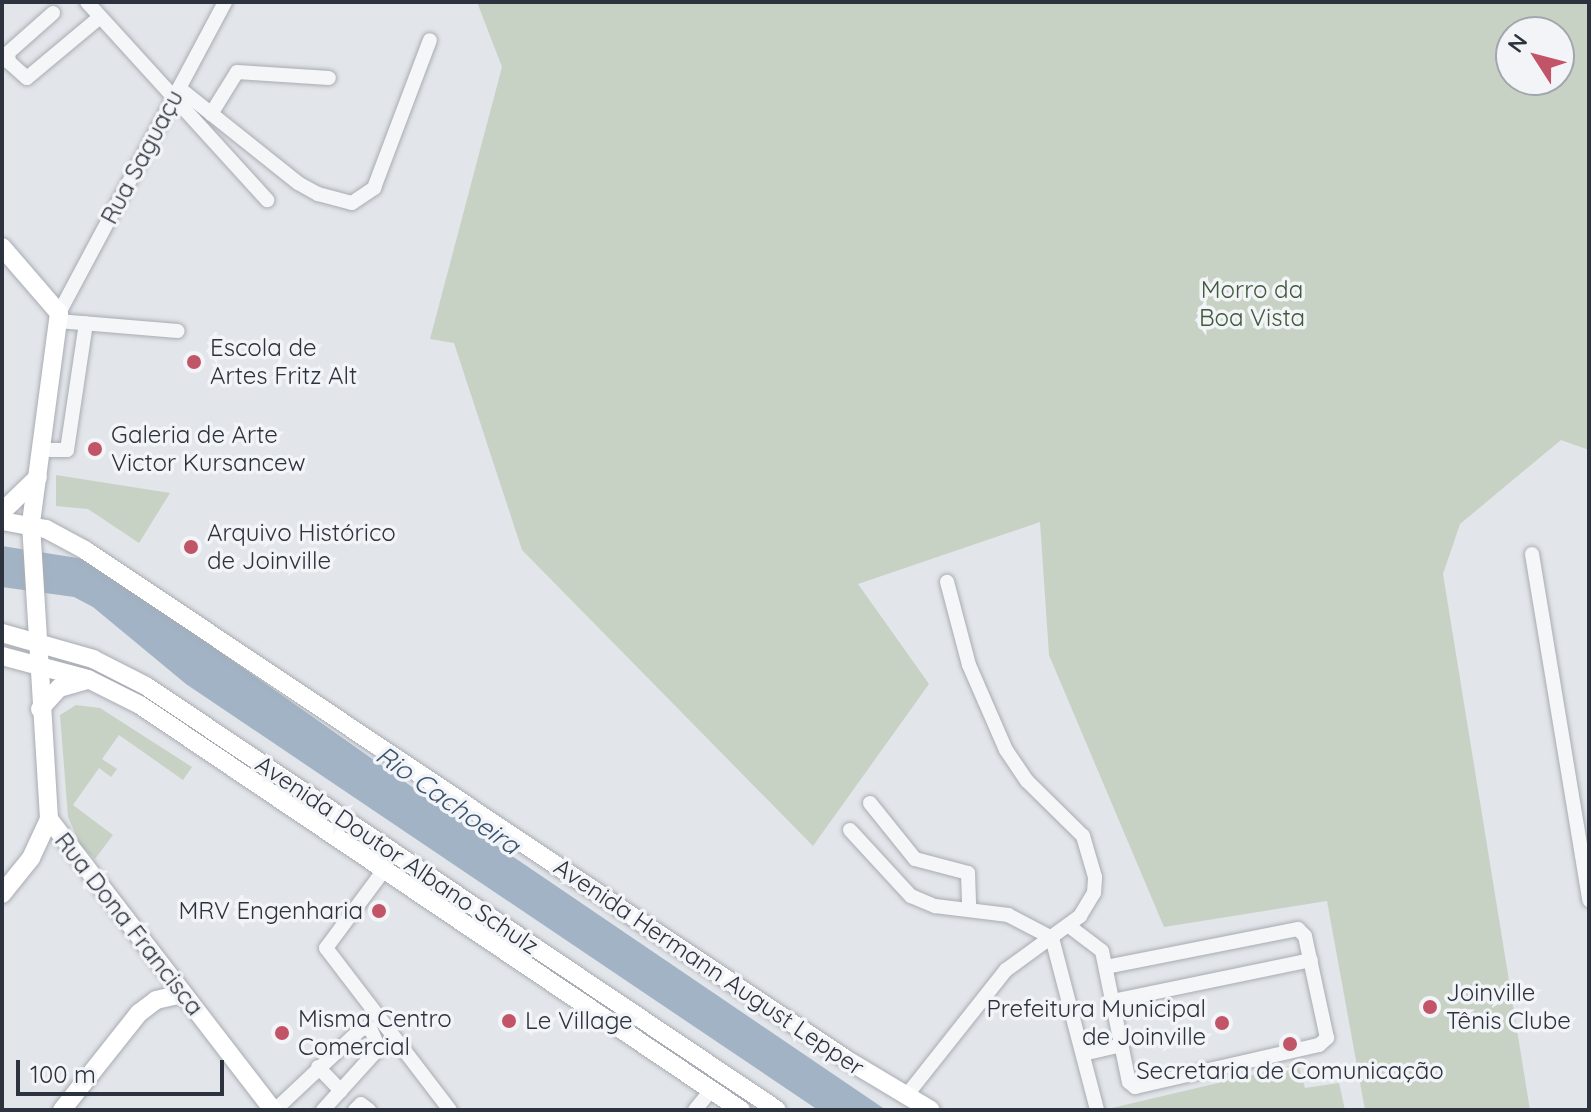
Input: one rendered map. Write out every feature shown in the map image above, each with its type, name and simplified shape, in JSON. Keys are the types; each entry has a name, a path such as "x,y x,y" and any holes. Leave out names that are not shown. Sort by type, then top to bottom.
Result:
{"main road":[{"path":"2,247 58,317"},
{"name":"Rua Dona Francisca","path":"58,317 31,533 49,819 274,1110"},
{"path":"2,512 38,477"},
{"name":"Avenida Hermann August Lepper","path":"2,521 85,550 899,1105 931,1110"},
{"name":"Avenida Doutor Albano Schulz","path":"2,633 36,640 102,663 146,686 777,1110"},
{"name":"Avenida Doutor Albano Schulz","path":"2,656 88,679 140,705 741,1110"},
{"path":"40,709 59,688 88,679"},
{"path":"2,894 31,858 49,819"},
{"path":"62,1110 139,1013 156,1000 182,994"}],"street":[{"path":"87,2 176,93 267,200"},
{"name":"Rua Saguaçu","path":"58,317 225,2"},
{"path":"53,13 8,53 27,78 100,17"},
{"path":"176,93 211,114 298,183 352,203 374,188 430,40"},
{"path":"211,114 237,72 329,78"},
{"path":"58,317 86,323 178,331"},
{"path":"41,450 67,450 86,323"},
{"path":"1532,554 1589,900"},
{"path":"899,1105 1006,970 1069,926 1094,893 1092,855 1083,836 1027,781 1006,750 969,665 947,582"},
{"path":"870,803 915,859 968,873 969,908"},
{"path":"850,830 911,896 935,906 1008,915 1052,938 1097,1110"},
{"path":"384,870 326,948 450,1110"},
{"path":"1069,926 1097,944 1106,967 1122,1045 1135,1087 1324,1043 1311,960 1305,936 1298,929 1106,967"},
{"path":"1113,1001 1311,960"},
{"path":"274,1110 361,1029 370,1028 381,1044 323,1110"},
{"path":"1083,1054 1122,1045"},
{"path":"318,1067 341,1091"},
{"path":"695,1110 711,1090"},
{"path":"355,1110 361,1104 369,1110"}],"green space":[{"name":"Morro da Boa Vista","path":"477,2 1589,2 1589,450 1561,440 1460,524 1443,574 1530,1110 1365,1110 1327,901 1164,927 1049,655 1040,522 858,584 929,684 813,846 522,550 454,343 430,339 502,67"},
{"path":"56,475 170,493 139,543 88,509 56,506"},
{"path":"76,705 100,708 192,767 183,780 119,735 102,759 117,769 111,777 99,768 73,805 113,835 95,859 81,846 68,817 60,715"},
{"path":"1298,1064 1305,1088 1339,1083 1345,1110 1112,1108"}],"water":[{"path":"2,546 90,560 459,820 886,1110 818,1110 186,684 93,607 74,597 2,587"}],"place":[{"name":"Escola de Artes Fritz Alt","path":"194,362"},
{"name":"Galeria de Arte Victor Kursancew","path":"95,449"},
{"name":"Arquivo Histórico de Joinville","path":"191,547"},
{"name":"MRV Engenharia","path":"379,911"},
{"name":"Joinville Tênis Clube","path":"1430,1007"},
{"name":"Le Village","path":"509,1021"},
{"name":"Prefeitura Municipal de Joinville","path":"1222,1023"},
{"name":"Misma Centro Comercial","path":"282,1033"},
{"name":"Secretaria de Comunicação","path":"1290,1044"}],"water label":[{"name":"Rio Cachoeira","path":"448,800"}]}
